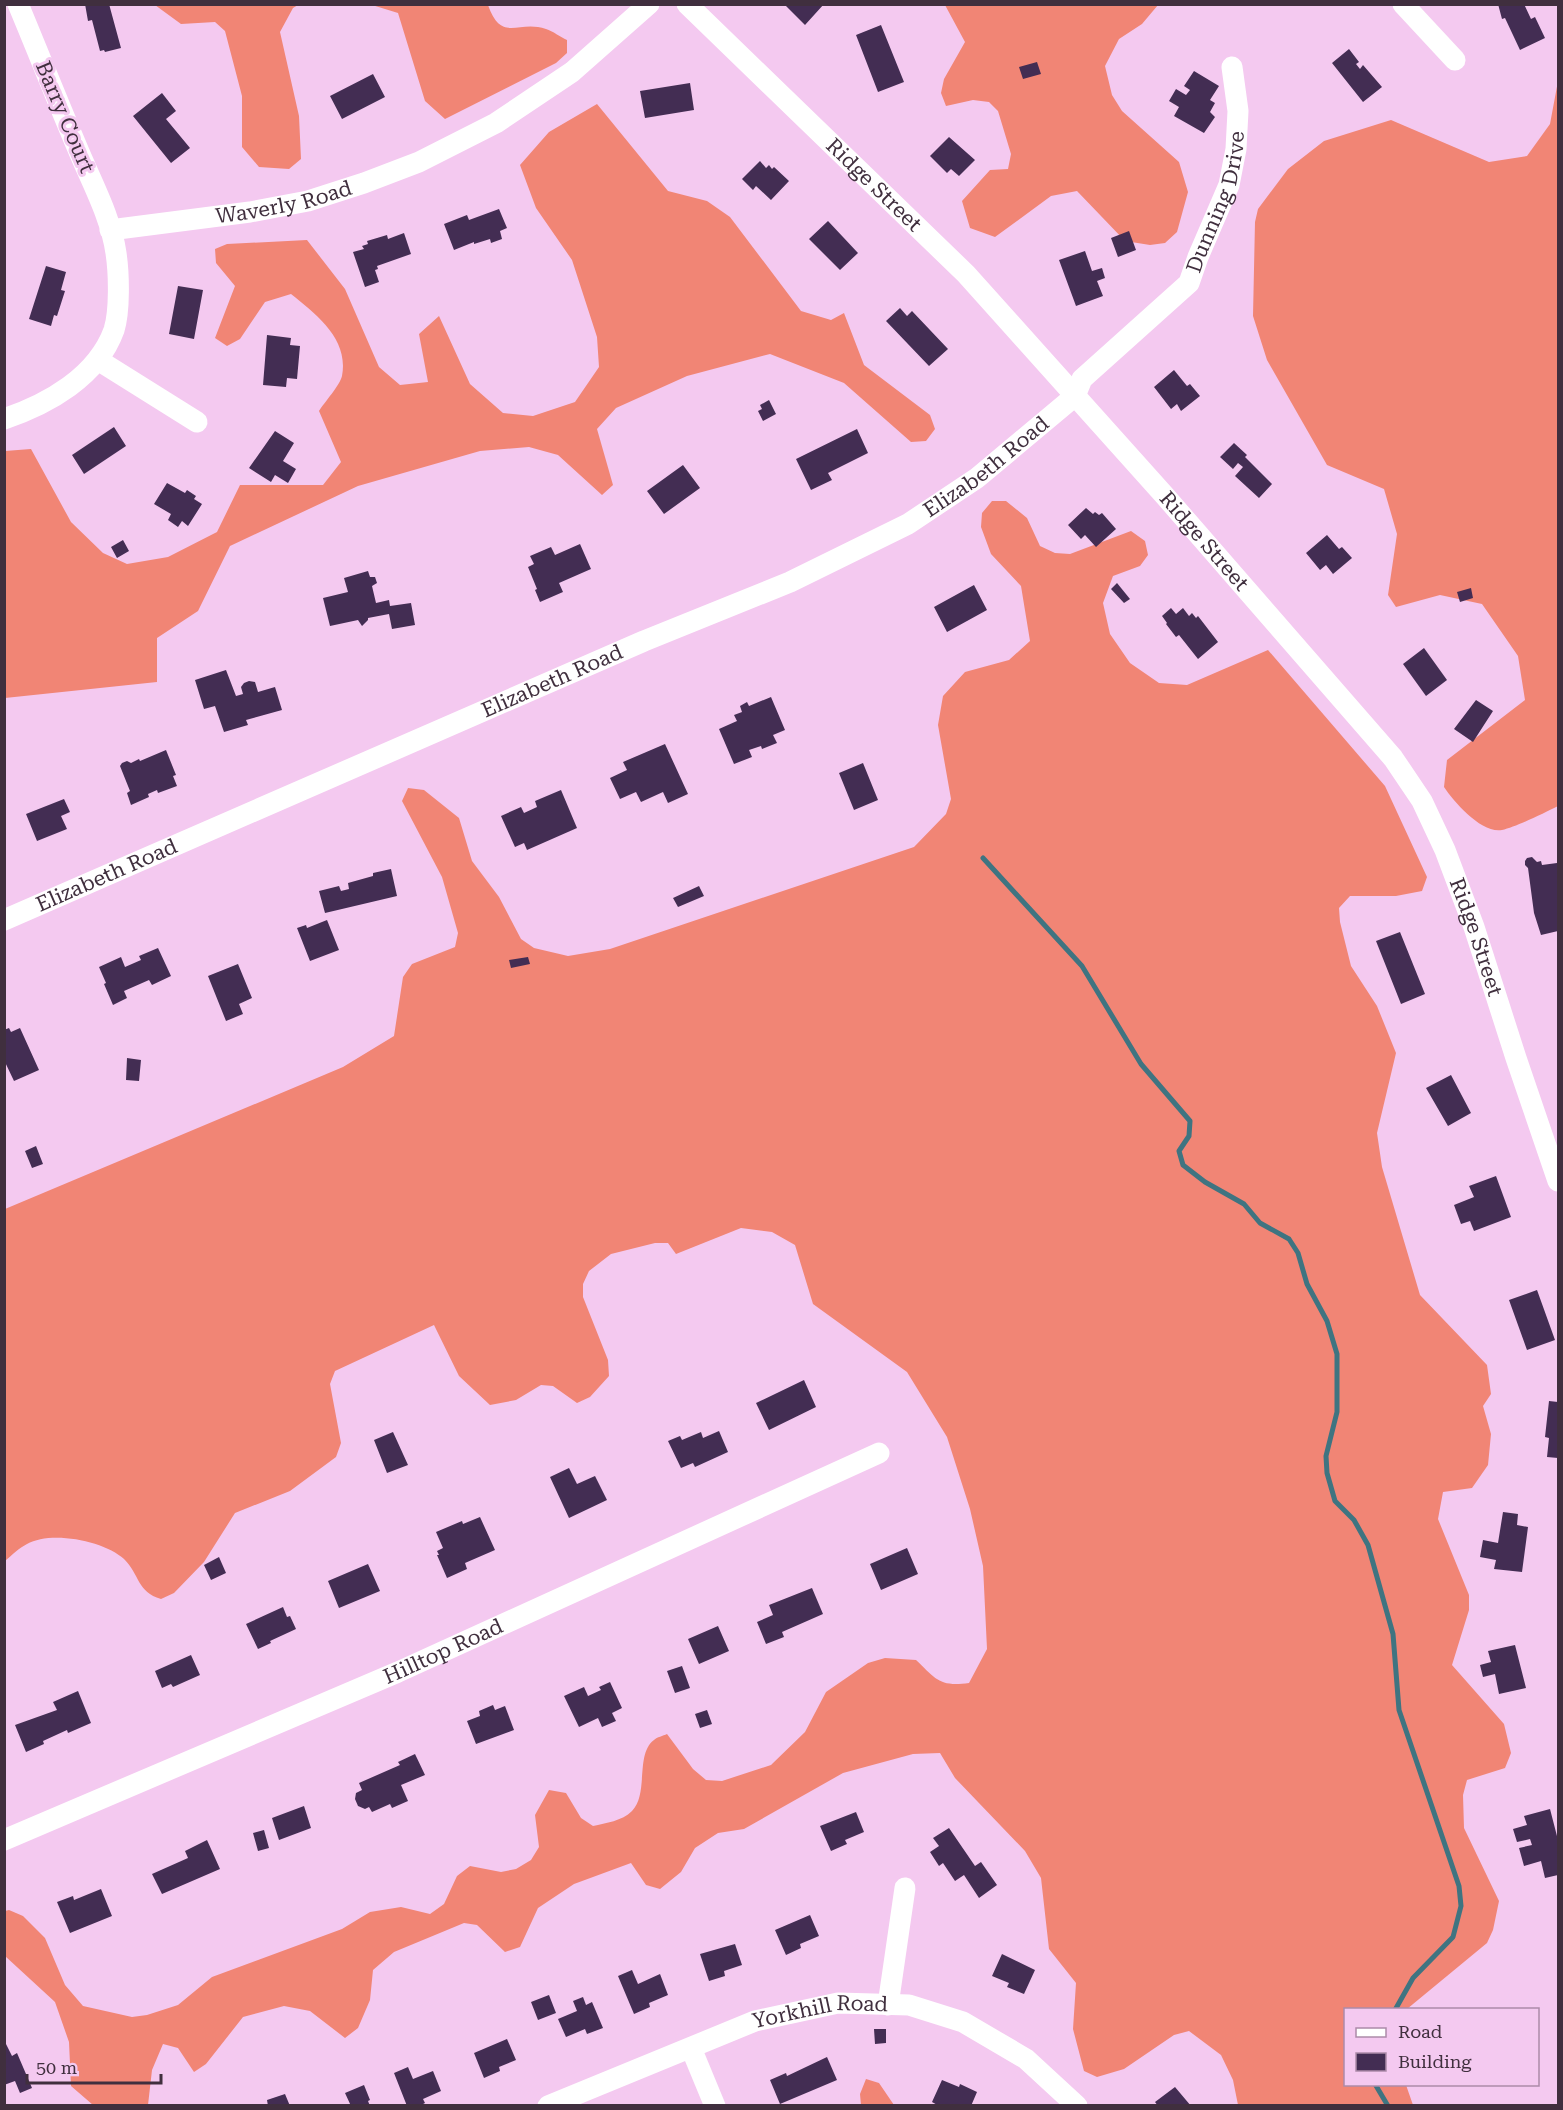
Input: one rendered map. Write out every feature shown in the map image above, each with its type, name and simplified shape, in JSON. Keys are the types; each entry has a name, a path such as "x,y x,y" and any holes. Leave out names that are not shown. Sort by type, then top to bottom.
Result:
{"street":[{"name":"Waverly Road","path":"110,230 249,212 308,201 419,162 496,123 572,72 649,4"},
{"name":"Ridge Street","path":"687,4 966,274 1393,758 1422,801 1445,850 1474,927 1558,1181"},
{"path":"1403,4 1455,60"},
{"name":"Barry Court","path":"14,11 106,215 110,230"},
{"name":"Dunning Drive","path":"1075,396 1082,379 1189,283 1229,185 1236,149 1238,111 1232,67"},
{"path":"4,419 28,411 70,387 98,360 114,330 119,288 116,252 110,230"},
{"path":"98,360 197,422"},
{"name":"Elizabeth Road","path":"4,920 633,646 790,582 918,517 977,478 1075,396"},
{"name":"Hilltop Road","path":"4,1840 398,1672 879,1453"},
{"path":"888,2005 905,1888"},
{"name":"Yorkhill Road","path":"548,2106 755,2021 838,2003 909,2005 963,2022 1026,2059 1077,2106"},
{"path":"691,2048 716,2106"}],"shaded area":[{"path":"155,5 298,5 293,8 280,32 299,116 301,159 289,169 259,167 242,147 242,96 225,31 215,22 181,24"},
{"path":"372,5 488,5 493,17 505,27 536,27 549,30 567,40 567,53 556,63 445,119 425,101 398,13"},
{"path":"945,5 1158,5 1142,24 1119,39 1105,66 1112,95 1122,111 1179,162 1188,192 1177,232 1165,243 1150,245 1125,241 1077,191 1051,196 995,237 970,228 962,201 990,170 1008,169 1011,154 998,111 989,102 973,100 946,106 941,93 944,79 965,42"},
{"path":"1558,81 1558,806 1515,826 1494,830 1469,816 1444,787 1447,760 1525,700 1518,656 1482,604 1440,595 1396,607 1388,595 1397,534 1384,489 1327,465 1267,360 1253,316 1255,222 1258,209 1288,169 1324,141 1391,120 1489,162 1527,156 1550,124"},
{"path":"597,104 668,191 707,201 730,217 801,311 831,320 844,313 864,365 930,415 935,429 926,441 911,442 844,383 770,354 687,376 616,408 597,429 613,485 602,495 558,455 529,447 480,451 358,486 230,546 198,611 157,638 157,682 5,698 5,451 31,449 71,522 103,553 127,564 168,557 217,532 240,485 323,485 341,462 319,411 342,376 343,363 336,339 311,310 291,294 265,302 240,339 227,346 215,338 235,286 216,263 215,249 227,244 307,240 345,289 379,367 400,385 428,382 419,334 439,316 470,384 503,413 533,416 575,402 599,367 597,337 572,260 536,208 520,165 549,132"},
{"path":"992,501 1006,501 1027,518 1040,546 1055,553 1070,554 1131,531 1145,541 1148,555 1140,566 1113,576 1103,603 1110,634 1130,663 1159,683 1187,685 1268,650 1385,786 1427,877 1422,891 1396,896 1350,896 1339,908 1340,922 1351,966 1377,1006 1396,1053 1377,1133 1382,1167 1420,1295 1487,1365 1491,1394 1483,1406 1491,1434 1488,1465 1472,1488 1443,1492 1438,1519 1469,1595 1469,1610 1452,1665 1504,1724 1511,1753 1505,1768 1467,1780 1463,1795 1464,1828 1499,1901 1493,1930 1487,1943 1408,2008 1344,2008 1344,2086 1406,2086 1413,2105 1238,2105 1233,2080 1221,2055 1189,2031 1174,2035 1124,2069 1097,2077 1084,2071 1073,2029 1076,1983 1049,1949 1041,1878 1025,1851 955,1778 940,1753 913,1754 843,1773 744,1829 718,1833 695,1848 681,1872 660,1889 646,1885 631,1863 574,1884 538,1908 520,1947 505,1952 477,1925 464,1923 394,1952 373,1970 370,2000 358,2028 345,2038 310,2011 284,2006 243,2017 206,2064 194,2072 178,2048 163,2044 152,2070 148,2105 93,2105 71,2086 69,2042 55,2002 5,1956 5,1911 9,1910 23,1916 45,1938 65,1985 83,2006 132,2017 147,2015 178,2005 212,1977 342,1929 370,1912 401,1907 430,1914 444,1904 457,1876 470,1866 501,1872 516,1869 531,1860 539,1847 535,1815 549,1790 566,1793 581,1818 593,1826 624,1817 637,1804 645,1755 648,1746 658,1737 667,1734 693,1769 706,1780 722,1781 771,1765 805,1732 826,1692 868,1663 885,1658 916,1660 939,1680 951,1684 969,1683 987,1649 983,1566 970,1509 947,1437 907,1372 813,1304 795,1245 772,1232 741,1228 676,1254 668,1243 655,1243 611,1254 589,1271 583,1284 583,1297 608,1360 609,1376 590,1397 577,1403 553,1386 541,1385 516,1400 490,1405 459,1376 434,1325 335,1371 330,1384 341,1443 336,1457 290,1491 235,1513 204,1562 174,1593 161,1599 147,1592 124,1559 104,1547 91,1543 63,1538 37,1540 27,1544 5,1561 5,1209 343,1067 394,1036 403,977 412,964 455,947 458,933 442,877 402,801 408,788 424,790 459,818 472,861 499,897 521,939 534,948 568,956 610,949 914,847 946,814 951,799 938,725 943,696 965,672 1009,660 1030,641 1021,586 991,554 981,527 982,513"},
{"path":"866,2079 879,2083 894,2105 861,2105 860,2094"}],"building":[{"path":"85,4 109,4 121,48 100,51 92,20 88,21"},
{"path":"784,4 824,4 805,25"},
{"path":"1498,4 1524,4 1531,19 1535,17 1545,38 1520,50 1505,18 1502,19"},
{"path":"881,25 904,82 878,92 856,35"},
{"path":"1349,49 1359,62 1356,64 1360,69 1363,65 1382,87 1363,102 1332,63"},
{"path":"1037,62 1041,74 1023,79 1019,67"},
{"path":"1194,71 1219,86 1210,100 1215,103 1210,112 1215,117 1204,133 1174,116 1179,107 1169,101 1176,89 1186,95 1190,90 1184,86"},
{"path":"373,74 385,97 342,119 330,96"},
{"path":"690,83 694,110 645,118 640,91"},
{"path":"162,93 176,111 166,119 190,148 171,163 133,116"},
{"path":"949,137 975,160 959,176 951,169 947,173 930,156"},
{"path":"760,161 766,168 769,165 772,169 774,167 789,181 771,200 756,186 753,190 742,179"},
{"path":"499,209 507,228 500,231 502,239 491,243 490,239 474,244 474,242 454,250 444,224 467,215 469,220"},
{"path":"828,221 858,253 840,270 809,239"},
{"path":"1129,231 1136,250 1118,257 1111,238"},
{"path":"404,233 411,254 377,266 378,269 375,270 379,282 365,287 353,252 364,249 362,246 368,244 367,241 387,235 388,239"},
{"path":"1085,251 1092,271 1102,268 1105,278 1097,281 1103,296 1076,306 1059,260"},
{"path":"46,266 66,272 61,290 65,291 57,316 54,315 51,326 29,319"},
{"path":"178,286 203,290 194,339 169,334"},
{"path":"900,308 907,316 912,311 948,349 929,366 886,321"},
{"path":"267,335 291,338 290,345 300,346 297,379 287,378 286,387 263,385"},
{"path":"1174,370 1187,386 1190,384 1200,396 1181,411 1177,404 1171,409 1154,387"},
{"path":"769,400 776,414 763,421 758,411 762,409 760,405"},
{"path":"114,427 126,446 84,474 72,455"},
{"path":"857,429 868,453 828,473 832,480 811,490 796,459"},
{"path":"275,431 294,443 283,461 296,469 288,483 275,475 271,482 249,468"},
{"path":"1234,443 1272,484 1259,498 1235,476 1243,467 1238,463 1233,469 1220,457"},
{"path":"683,465 700,488 664,514 647,491"},
{"path":"167,483 185,493 187,490 196,496 194,499 202,504 188,526 182,521 178,527 168,520 171,514 154,504"},
{"path":"1086,508 1093,514 1102,513 1116,529 1096,547 1085,535 1081,539 1068,525"},
{"path":"1327,535 1339,549 1342,547 1352,558 1333,574 1326,565 1320,570 1306,553"},
{"path":"123,540 129,551 117,558 111,547"},
{"path":"580,544 591,569 559,583 563,592 540,602 528,567 534,564 530,556 551,547 555,555"},
{"path":"368,571 370,577 375,577 377,583 372,586 376,603 389,600 390,606 411,603 415,625 392,629 389,614 368,618 362,626 358,620 330,626 323,598 348,592 344,578"},
{"path":"1117,583 1130,599 1124,603 1111,589"},
{"path":"974,585 987,610 947,632 934,607"},
{"path":"1471,588 1473,598 1460,602 1457,592"},
{"path":"1171,608 1176,614 1183,608 1189,616 1192,613 1196,618 1198,616 1218,642 1198,659 1179,635 1176,637 1166,624 1162,616"},
{"path":"1424,648 1447,680 1426,696 1403,664"},
{"path":"226,670 236,696 243,694 241,687 249,681 255,682 258,692 275,687 282,710 246,720 248,725 224,732 215,706 204,709 195,680"},
{"path":"771,697 785,730 773,735 777,743 762,749 761,746 749,750 752,757 734,764 719,729 737,721 734,715 742,712 740,706 747,702 749,706"},
{"path":"1476,700 1493,711 1473,742 1454,729"},
{"path":"665,744 688,794 668,803 663,792 641,802 636,792 620,799 610,778 627,770 623,762"},
{"path":"166,750 176,775 173,776 177,786 158,793 157,790 148,794 149,797 131,805 127,793 130,791 120,766 127,761 131,763 139,759 140,761"},
{"path":"863,763 878,800 854,810 839,773"},
{"path":"561,790 577,828 527,850 524,843 515,847 501,816 521,807 524,813 537,807 535,801"},
{"path":"64,799 70,812 61,816 67,829 37,841 26,814"},
{"path":"1532,857 1537,862 1541,861 1542,865 1557,863 1558,931 1541,935 1534,913 1528,868 1525,865 1527,858"},
{"path":"391,869 397,896 325,913 319,891 339,886 341,891 349,889 348,883"},
{"path":"699,886 704,896 678,907 673,898"},
{"path":"327,920 339,950 310,961 297,928 306,925 307,928"},
{"path":"1400,932 1425,994 1401,1004 1376,941"},
{"path":"158,948 171,976 152,985 149,980 124,991 127,998 113,1005 99,967 121,957 125,967 141,960 139,956"},
{"path":"528,957 530,964 511,968 509,960"},
{"path":"238,964 252,998 239,1004 243,1014 226,1021 208,976"},
{"path":"9,1028 11,1032 20,1028 39,1070 14,1081 4,1060 4,1030"},
{"path":"127,1058 141,1060 139,1081 126,1080"},
{"path":"1451,1075 1471,1113 1448,1126 1426,1088"},
{"path":"36,1146 43,1164 32,1168 25,1151"},
{"path":"1496,1176 1511,1217 1474,1231 1470,1221 1461,1224 1454,1205 1474,1197 1469,1186"},
{"path":"1537,1290 1555,1340 1527,1350 1509,1300"},
{"path":"804,1380 816,1407 769,1430 756,1403"},
{"path":"1549,1401 1558,1402 1558,1458 1547,1457 1549,1438 1545,1437"},
{"path":"719,1431 728,1452 695,1467 693,1463 681,1468 668,1441 680,1436 682,1440 701,1432 703,1438"},
{"path":"393,1432 408,1465 387,1473 374,1440"},
{"path":"569,1468 577,1484 595,1476 607,1500 569,1518 550,1477"},
{"path":"1503,1512 1518,1514 1517,1525 1528,1527 1522,1572 1494,1569 1496,1560 1480,1557 1483,1540 1498,1543"},
{"path":"480,1517 495,1550 465,1563 467,1569 447,1578 437,1555 439,1555 437,1551 443,1548 436,1532 462,1521 463,1524"},
{"path":"907,1548 918,1574 881,1590 870,1564"},
{"path":"219,1557 226,1573 211,1580 204,1565"},
{"path":"368,1564 380,1591 339,1608 328,1581"},
{"path":"812,1588 823,1614 782,1632 784,1637 766,1644 757,1622 773,1615 769,1605"},
{"path":"283,1607 296,1629 258,1649 246,1624"},
{"path":"718,1626 729,1651 699,1664 688,1639"},
{"path":"1515,1645 1526,1688 1499,1694 1495,1674 1483,1677 1480,1665 1491,1662 1488,1651"},
{"path":"191,1655 200,1675 173,1687 171,1684 162,1688 155,1671"},
{"path":"682,1666 690,1688 675,1693 667,1671"},
{"path":"610,1682 622,1708 612,1713 616,1721 602,1727 598,1718 579,1727 564,1696 584,1687 588,1696 601,1690 599,1687"},
{"path":"78,1691 91,1723 68,1733 67,1730 26,1752 15,1725 57,1710 53,1702"},
{"path":"493,1705 495,1710 505,1706 514,1730 476,1744 467,1721 480,1716 479,1711"},
{"path":"707,1710 712,1724 700,1728 695,1714"},
{"path":"415,1754 425,1775 401,1785 408,1801 392,1808 390,1804 372,1812 369,1807 365,1809 358,1806 355,1799 356,1793 362,1790 359,1783 400,1765 398,1762"},
{"path":"304,1806 311,1828 279,1840 272,1818"},
{"path":"1550,1809 1558,1840 1558,1875 1545,1878 1541,1861 1524,1866 1519,1848 1532,1845 1530,1839 1517,1842 1513,1829 1527,1825 1524,1816"},
{"path":"856,1812 864,1832 845,1840 847,1844 831,1851 820,1826"},
{"path":"949,1828 975,1866 981,1862 997,1885 979,1898 964,1875 955,1881 943,1863 939,1866 930,1852 939,1846 933,1838"},
{"path":"264,1830 269,1848 258,1851 253,1833"},
{"path":"207,1840 220,1869 162,1894 152,1874 188,1858 185,1851"},
{"path":"101,1889 112,1916 70,1933 57,1902 73,1896 74,1900"},
{"path":"810,1915 819,1936 800,1944 801,1948 786,1955 775,1930"},
{"path":"735,1944 742,1965 724,1971 725,1976 709,1981 700,1954"},
{"path":"1002,1954 1035,1970 1024,1994 1007,1987 1009,1983 992,1976"},
{"path":"632,1970 638,1984 660,1974 668,1995 649,2003 650,2007 634,2014 618,1976"},
{"path":"549,1995 556,2013 538,2020 531,2002"},
{"path":"583,1997 586,2005 592,2002 603,2028 587,2034 585,2029 566,2037 558,2019 577,2011 573,2001"},
{"path":"874,2029 886,2029 886,2043 875,2044"},
{"path":"507,2039 516,2060 499,2067 500,2071 484,2078 474,2053"},
{"path":"4,2040 12,2056 17,2053 32,2088 20,2093 15,2081 4,2085"},
{"path":"827,2057 837,2080 780,2104 770,2080 786,2073 787,2076"},
{"path":"408,2067 413,2079 433,2071 441,2091 423,2099 425,2103 419,2106 407,2106 394,2073"},
{"path":"942,2080 959,2087 960,2084 977,2092 971,2106 939,2106 932,2102"},
{"path":"364,2085 370,2106 351,2106 345,2093"},
{"path":"1175,2087 1191,2106 1158,2106 1155,2102"},
{"path":"285,2094 290,2106 268,2106 267,2100"}],"waterway":[{"path":"983,858 1082,966 1141,1064 1190,1121 1189,1136 1179,1151 1183,1165 1205,1182 1244,1204 1260,1223 1289,1239 1298,1253 1307,1284 1327,1321 1337,1354 1337,1412 1326,1456 1327,1473 1335,1501 1354,1520 1368,1545 1393,1634 1399,1710 1459,1886 1461,1906 1453,1937 1413,1978 1396,2008"},
{"path":"1376,2086 1388,2106"}]}
